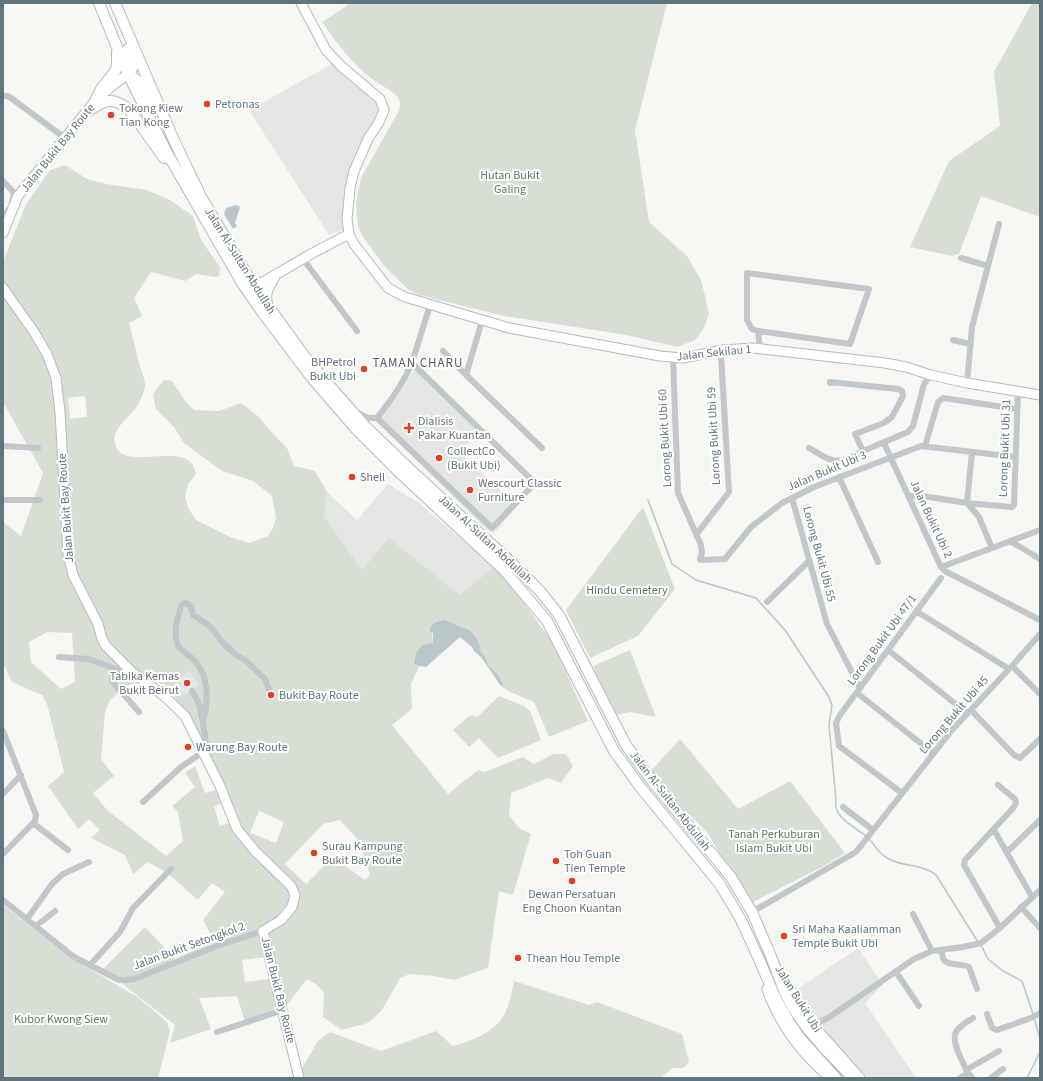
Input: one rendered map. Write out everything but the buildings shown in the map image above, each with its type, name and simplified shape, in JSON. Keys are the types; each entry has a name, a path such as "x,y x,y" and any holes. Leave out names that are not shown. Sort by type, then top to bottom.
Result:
{"main road":[{"path":"99,3 128,74 141,83 162,129 197,198"},
{"path":"109,3 134,66 128,74"},
{"name":"Jalan Al-Sultan Abdullah","path":"116,3 197,198 242,283 316,383 356,429 398,471 504,570 547,621 614,751 641,788 719,883 740,918 760,959 775,997 800,1038 836,1078"},
{"path":"95,101 101,90 116,70 118,63 117,46"},
{"path":"88,111 108,100 116,101 129,109 197,198"},
{"name":"Jalan Al-Sultan Abdullah","path":"197,198 269,309 308,361 364,425 513,564 540,591 559,615 626,745 652,781 731,877 752,912 785,993 793,1008 806,1027 853,1078"}],"street":[{"path":"248,277 260,283 276,276 303,259 349,234 347,219 350,188 354,171 368,139 379,122 384,110 380,99 340,66 326,50 301,3"},
{"name":"Jalan Bukit Bay Route","path":"3,233 16,195 95,101 128,74"},
{"path":"4,96 11,98 65,138"},
{"path":"3,181 16,195 3,217"},
{"path":"967,383 972,327 999,224"},
{"name":"Jalan Sekilau 1","path":"349,234 354,244 388,288 405,297 482,321 546,335 672,358 689,357 723,350 760,348 906,366 931,375 967,383 1040,395"},
{"path":"961,258 988,266"},
{"path":"303,259 357,331"},
{"path":"747,273 869,289 850,344 758,331 752,329 747,320 747,273"},
{"path":"269,309 266,295 276,276"},
{"name":"Jalan Bukit Bay Route","path":"3,288 34,332 47,354 56,378 60,412 68,554 73,575 98,624 102,639 112,652 134,673 163,695 184,716 220,786 237,829 255,852 291,886 295,895 294,901 287,914 281,920 263,931 299,1078"},
{"path":"377,418 398,390 412,363 430,305"},
{"path":"466,375 482,321"},
{"path":"758,331 760,348"},
{"path":"953,340 970,344"},
{"name":"Lorong Bukit Ubi 59","path":"696,535 729,492 721,354 723,350"},
{"path":"443,351 542,448"},
{"name":"Lorong Bukit Ubi 60","path":"672,358 678,493 702,549 700,560"},
{"path":"349,407 361,416 377,418 492,528 536,484 412,363"},
{"path":"809,448 830,460 838,462 848,460 863,451 908,432 913,426 924,384 931,375"},
{"path":"830,383 898,388 902,391 902,396 892,417 884,423 855,434 863,451"},
{"name":"Lorong Bukit Ubi 31","path":"967,503 1012,507 1014,505 1018,391"},
{"path":"1016,457 925,446 938,402 943,398 1017,409"},
{"name":"Jalan Bukit Ubi 2","path":"884,443 941,567 945,572 1037,619"},
{"path":"3,446 38,448"},
{"name":"Jalan Bukit Ubi 3","path":"700,560 725,559 755,523 782,503 814,487 839,477 890,457 925,446"},
{"path":"967,503 972,452"},
{"path":"839,477 878,562"},
{"path":"909,497 917,495 967,503 979,517 992,548"},
{"name":"Lorong Bukit Ubi 55","path":"792,498 827,624 858,691"},
{"path":"3,500 40,500"},
{"path":"941,567 1040,530"},
{"path":"1010,541 1040,559"},
{"path":"767,602 810,561"},
{"name":"Lorong Bukit Ubi 47/1","path":"902,793 839,746 836,723 840,715 941,578"},
{"path":"204,723 207,706 206,687 200,669 192,658 182,651 177,645 175,633 181,606 184,603 188,604 192,609 193,615 210,626 236,655 245,660 265,680 272,695"},
{"path":"916,611 1011,668 1040,694"},
{"path":"1037,619 1040,612"},
{"name":"Lorong Bukit Ubi 45","path":"752,912 856,852 952,730 1011,668 1040,634"},
{"path":"888,650 969,712 1014,755 1020,758 1040,739"},
{"path":"59,658 88,659 113,668 134,673"},
{"path":"113,668 112,681 139,712"},
{"path":"143,802 181,767 203,752 206,743 204,723 199,704 192,691"},
{"path":"858,691 934,753"},
{"path":"3,731 36,812 35,821 3,854"},
{"path":"3,794 22,775"},
{"path":"998,785 1015,799 1016,803 994,830 965,860 964,865 1000,928"},
{"path":"843,807 872,831"},
{"path":"1007,852 1040,820"},
{"path":"33,823 68,850"},
{"path":"994,830 1032,897"},
{"path":"27,919 52,884 63,874 89,862"},
{"path":"90,965 120,932 133,908 171,869"},
{"path":"813,1025 828,1018 914,959 932,951 981,943 1000,928 1040,890"},
{"name":"Jalan Bukit Setongkol 2","path":"3,900 74,956 119,980 126,980 220,945 263,931"},
{"path":"1021,907 1040,928"},
{"path":"36,926 55,911"},
{"path":"913,914 932,951"},
{"path":"942,950 944,960 947,963 962,964 969,967 977,989"},
{"name":"Jalan Bukit Ubi","path":"770,954 788,988 813,1025 860,1078"},
{"name":"Jalan Bukit Ubi","path":"760,959 770,999 792,1038 830,1078"},
{"path":"896,972 919,1006"},
{"path":"217,1032 283,1010"},
{"path":"987,1014 994,1030 1039,1014"},
{"path":"972,1078 967,1071 953,1037 956,1031 973,1018"},
{"path":"960,1078 967,1071 999,1051"},
{"path":"991,1078 1003,1069"}],"shaded area":[{"path":"332,64 378,104 379,112 362,143 345,229 329,235 249,110"},
{"path":"236,205 240,207 235,223 237,226 233,229 224,214 226,208"},
{"path":"415,368 480,430 460,451 517,507 494,533 486,529 377,421 399,394"},
{"path":"388,484 419,503 494,567 459,595 362,570 324,516 327,492 357,520"},
{"path":"444,620 469,630 476,637 480,645 481,652 486,658 488,665 499,676 503,684 501,686 481,657 460,637 426,667 414,664 416,653 422,645 433,643 433,633 430,632 432,625 436,622"},
{"name":"Tabika Kemas Bukit Beirut","path":"189,671 199,685 184,695 174,682"},
{"path":"858,948 883,985 865,1003 916,1078 865,1078 814,1021 798,989"}],"green space":[{"name":"Hutan Bukit Galing","path":"351,3 667,3 635,130 649,222 687,256 701,280 709,314 704,328 695,340 677,347 626,335 504,316 419,295 409,290 385,267 363,237 358,227 356,203 361,178 397,114 400,107 400,101 397,96 364,73 357,66 322,22"},
{"path":"1032,3 1040,3 1040,217 981,196 959,254 952,256 910,247 949,161 1000,126 994,72"},
{"path":"65,165 87,179 106,184 147,190 170,200 193,216 201,240 220,267 219,276 216,277 196,274 185,281 151,272 134,298 142,316 129,323 145,385 144,392 136,408 122,423 115,434 114,440 116,447 122,453 130,456 176,456 186,459 193,465 196,474 188,484 185,497 188,508 196,520 230,537 249,543 268,536 273,528 276,518 272,496 253,481 222,471 184,443 174,427 156,409 153,394 164,380 172,381 186,402 194,410 219,411 241,403 259,417 287,448 294,466 315,471 327,492 324,516 362,570 389,538 459,595 494,567 524,603 553,643 588,721 549,737 534,702 508,691 501,686 503,684 499,676 488,665 486,658 481,652 480,645 476,637 469,630 454,624 432,632 433,643 416,653 414,664 419,666 411,684 412,709 392,725 448,794 478,770 485,772 522,757 534,764 553,754 566,754 573,766 561,783 548,778 511,793 509,815 519,828 531,834 513,895 499,891 488,968 454,980 434,976 410,974 400,978 382,1010 368,1023 342,1030 323,1017 324,993 317,985 307,979 283,1010 245,1022 237,996 199,998 211,1029 170,1043 175,1025 120,982 101,971 145,927 175,959 214,941 203,920 225,892 212,883 198,900 166,872 148,862 133,874 125,855 91,838 100,830 89,819 78,829 48,786 64,772 47,704 42,695 12,682 3,663 3,522 21,536 43,473 3,402 3,262 26,204 50,170","holes":["85,396 87,417 70,419 68,398","47,632 72,633 75,682 61,689 31,662 29,642","189,671 199,685 184,695 175,682","151,677 164,686 174,696 208,748 223,788 205,793 195,766 185,773 195,787 172,806 178,812 183,841 166,856 107,810 93,793 114,776 101,759 105,712 110,700 124,687","224,803 230,823 220,826 214,806","259,811 284,822 276,843 250,833","340,820 359,841 370,875 365,880 333,857 306,884 285,864 323,824","267,957 269,979 245,982 242,960"]},
{"name":"Hindu Cemetery","path":"643,507 675,589 638,636 590,658 566,610"},
{"path":"630,650 656,717 631,712 615,715 593,666"},
{"path":"499,696 524,706 530,711 541,740 498,758 479,738 469,747 453,730 470,715 477,717"},
{"name":"Tanah Perkuburan Islam Bukit Ubi","path":"680,739 738,809 790,781 845,853 824,866 749,904 707,832 664,790 650,772"},
{"name":"Kubor Kwong Siew","path":"3,905 73,959 139,998 167,1022 170,1031 158,1078 3,1078"},
{"path":"514,981 589,1005 597,1002 682,1034 689,1062 683,1068 673,1068 660,1078 303,1078 301,1070 318,1041 330,1032 381,1051 436,1031 453,1046 476,1038 491,1030 502,1018 509,1004"}],"waterway":[{"path":"648,500 672,564 696,580 756,598 785,630 829,697 832,705 829,725 837,812 845,821 866,836"},
{"path":"869,839 885,857 895,862 931,871 936,875 978,942"},
{"path":"981,945 988,959 1003,971 1022,981 1033,1014"},
{"path":"1034,1018 1040,1038"},
{"path":"1027,1078 1040,1052"}],"place":[{"name":"Petronas","path":"207,104"},
{"name":"Tokong Kiew Tian Kong","path":"111,115"},
{"name":"BHPetrol Bukit Ubi","path":"364,369"},
{"name":"Dialisis Pakar Kuantan","path":"409,428"},
{"name":"CollectCo (Bukit Ubi)","path":"439,458"},
{"name":"Shell","path":"352,477"},
{"name":"Wescourt Classic Furniture","path":"470,490"},
{"name":"Tabika Kemas Bukit Beirut","path":"187,683"},
{"name":"Bukit Bay Route","path":"271,695"},
{"name":"Warung Bay Route","path":"188,747"},
{"name":"Surau Kampung Bukit Bay Route","path":"314,853"},
{"name":"Toh Guan Tien Temple","path":"556,861"},
{"name":"Dewan Persatuan Eng Choon Kuantan","path":"572,881"},
{"name":"Sri Maha Kaaliamman Temple Bukit Ubi","path":"784,936"},
{"name":"Thean Hou Temple","path":"518,958"}],"district":[{"name":"TAMAN CHARU","path":"418,363"}]}
